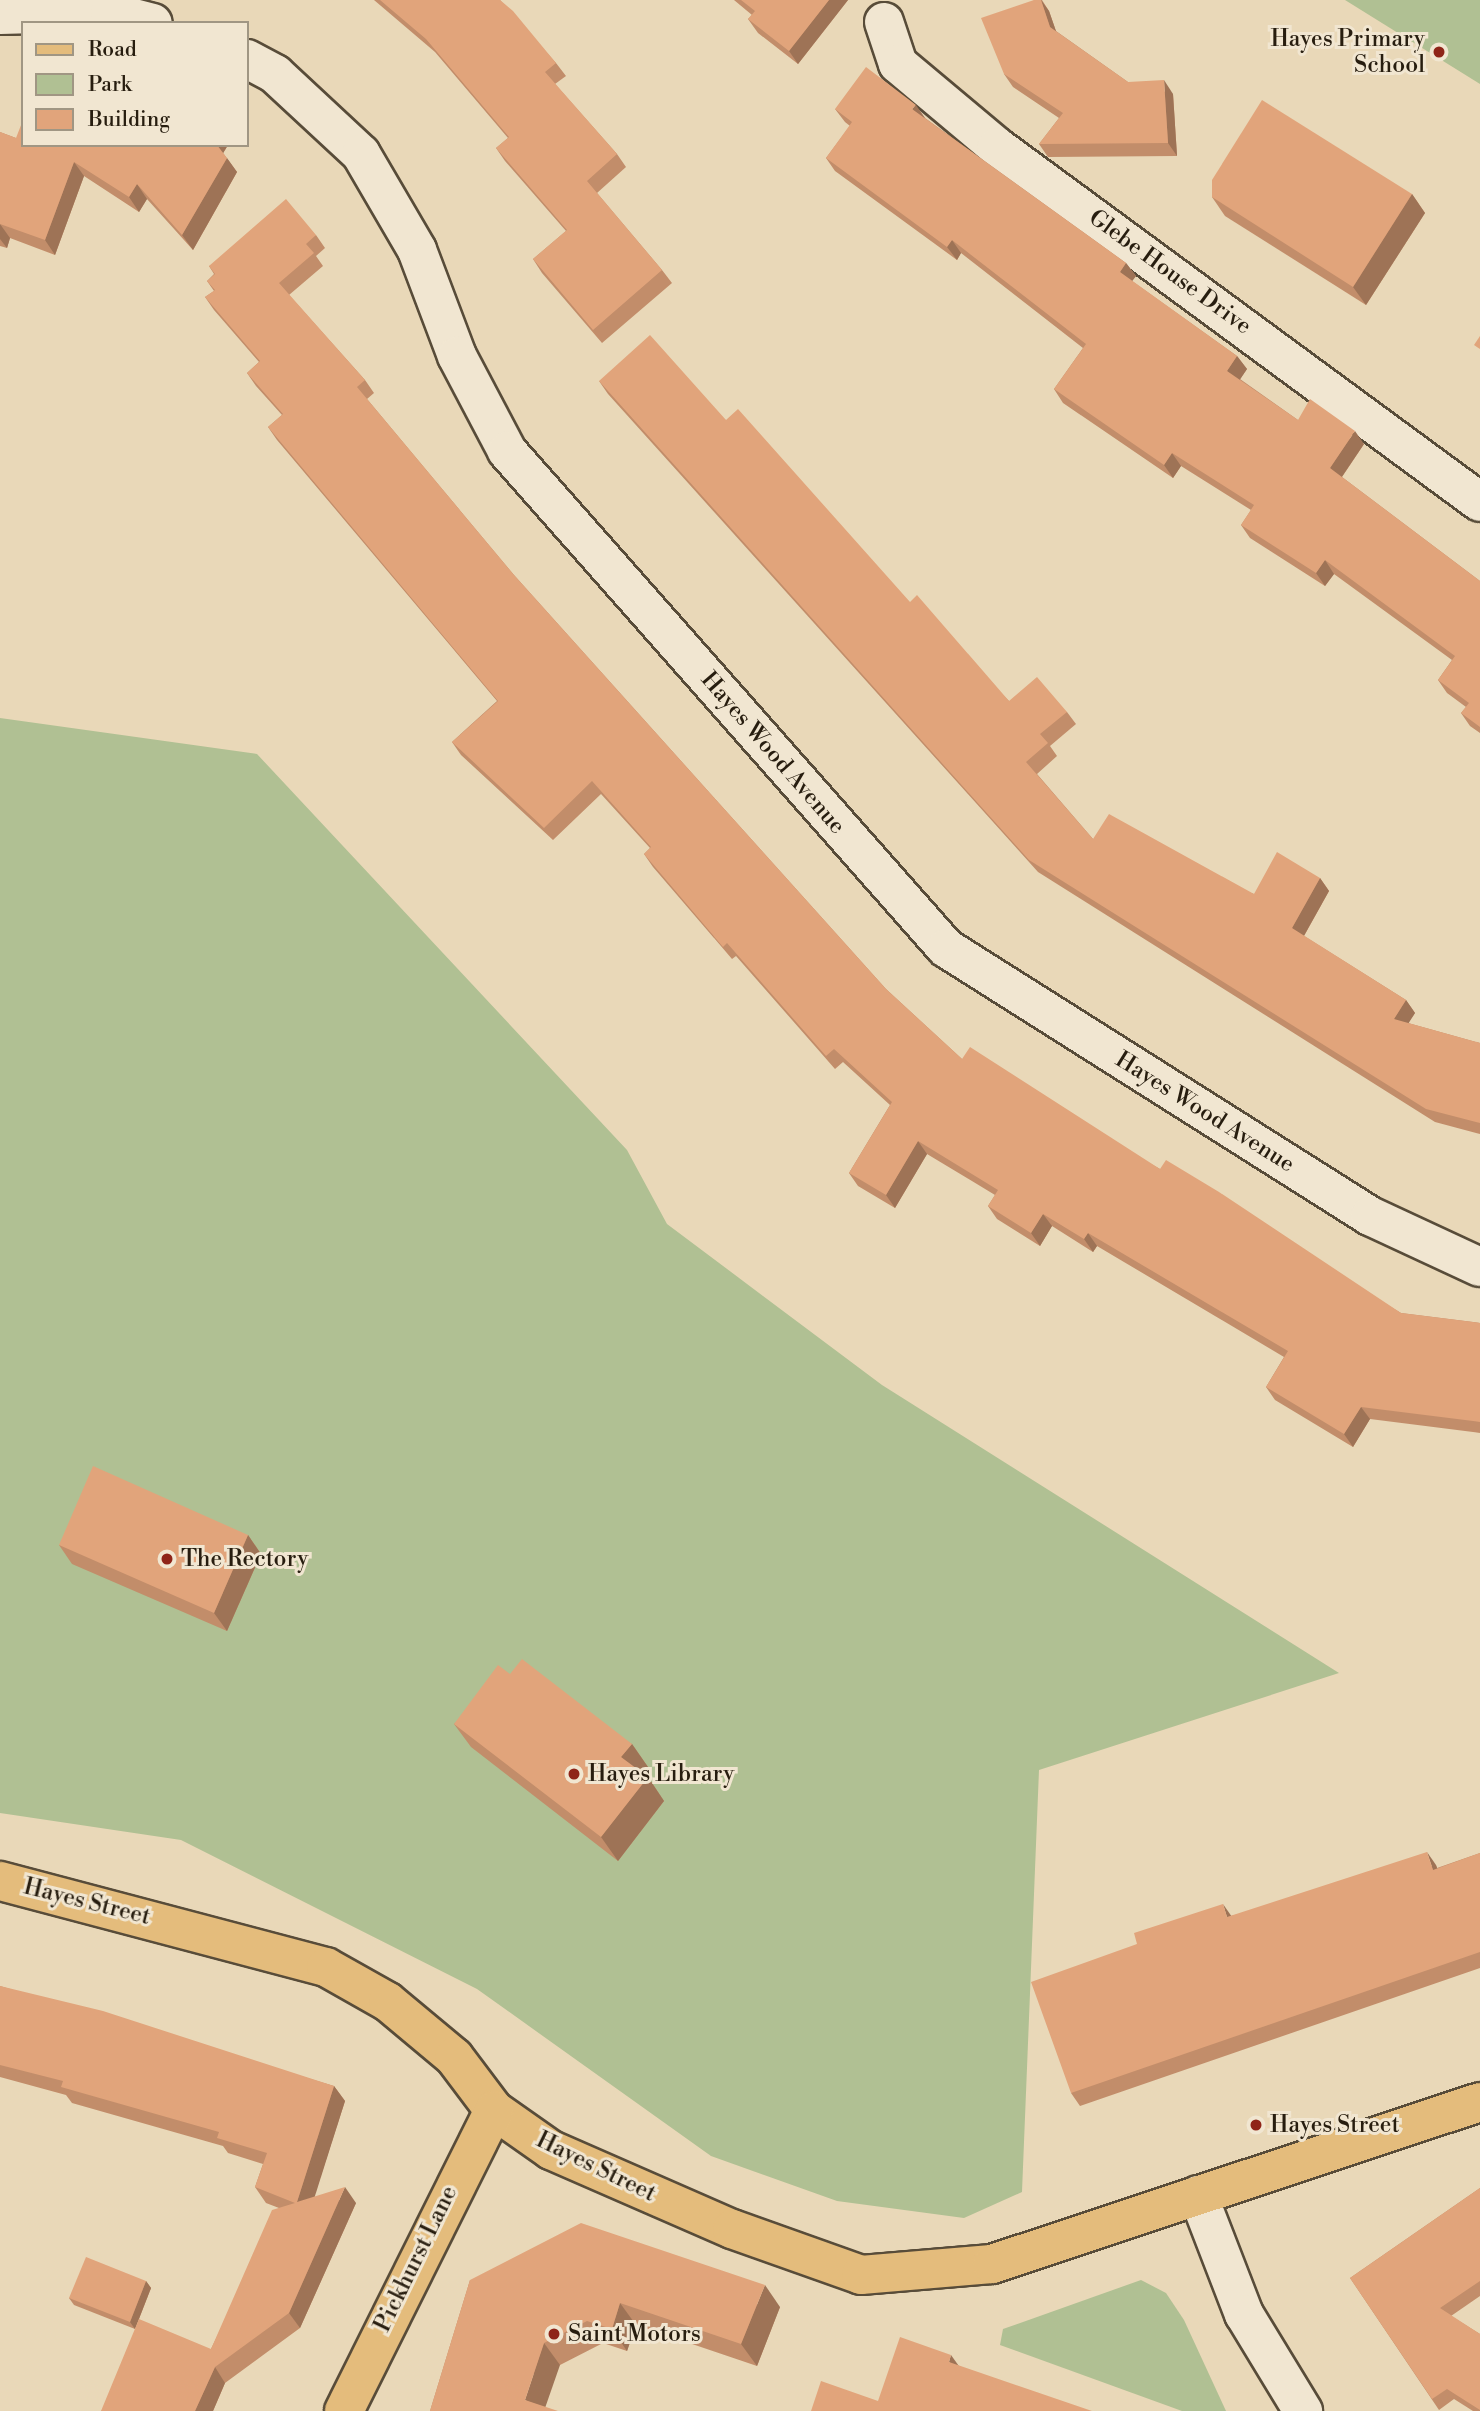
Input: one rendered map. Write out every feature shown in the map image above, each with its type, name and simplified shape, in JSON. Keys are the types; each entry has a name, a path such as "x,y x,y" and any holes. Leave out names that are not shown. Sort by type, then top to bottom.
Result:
{"main road":[{"name":"Hayes Street","path":"0,1881 326,1967 388,2003 454,2057 494,2110 551,2150 732,2229 861,2275 992,2264 1480,2102"},
{"name":"Pickhurst Lane","path":"344,2411 494,2110"}],"street":[{"path":"0,15 110,12 145,21"},
{"name":"Glebe House Drive","path":"884,23 898,64 997,147 1480,502"},
{"name":"Hayes Wood Avenue","path":"248,60 275,74 361,153 417,250 457,356 507,451 946,948 1370,1216 1480,1267"},
{"path":"1198,2195 1244,2314 1303,2411"}],"green space":[{"name":"Hayes Primary School","path":"1345,0 1480,0 1480,84"},
{"path":"0,718 257,754 627,1150 667,1224 882,1385 1339,1673 1039,1770 1022,2192 964,2218 837,2201 711,2156 477,1989 181,1840 0,1813"},
{"path":"1141,2280 1166,2293 1184,2320 1226,2411 1182,2411 1000,2345 1003,2329"}],"building":[{"path":"380,0 500,0 513,11 556,63 545,72 617,154 587,181 662,270 593,330 533,259 567,230 496,148 509,137 426,39"},
{"path":"741,0 829,0 789,51 748,19 755,11"},
{"path":"1041,0 1050,27 1128,82 1164,80 1168,143 1039,144 1063,113 1004,74 981,18"},
{"path":"866,67 916,105 912,109 1126,263 1120,272 1237,356 1227,371 1298,420 1310,399 1355,431 1330,468 1480,581 1480,727 1461,713 1469,703 1438,680 1455,656 1325,560 1316,573 1241,525 1254,505 1172,453 1164,465 1054,389 1086,344 952,240 947,247 826,158 852,122 835,109"},
{"path":"1262,100 1412,194 1353,287 1212,197 1212,180"},
{"path":"21,125 21,147 219,147 227,158 182,235 137,184 129,197 74,162 45,240 0,224 0,132 16,138"},
{"path":"286,199 316,235 306,244 314,253 279,283 365,380 357,387 514,575 886,989 962,1059 970,1047 1160,1169 1166,1160 1219,1192 1401,1313 1480,1323 1480,1422 1361,1407 1344,1434 1266,1387 1288,1351 1088,1233 1084,1239 1043,1214 1031,1233 988,1206 998,1190 918,1141 886,1195 849,1173 892,1102 834,1049 826,1056 727,943 723,947 644,854 651,847 592,781 544,828 452,742 498,701 268,427 283,414 247,373 260,361 205,297 215,290 207,281 215,274 209,266"},
{"path":"650,335 726,420 738,409 910,602 917,595 1009,701 1037,677 1067,712 1040,734 1048,743 1026,762 1093,839 1109,814 1254,894 1277,852 1320,878 1292,928 1406,1000 1394,1019 1480,1043 1480,1123 1426,1109 1029,860 599,381"},
{"path":"1480,336 1480,349 1474,345"},
{"name":"The Rectory","path":"93,1466 248,1535 214,1613 59,1545"},
{"name":"Hayes Library","path":"522,1659 632,1744 621,1757 648,1777 601,1837 454,1724 498,1665 510,1674"},
{"path":"1427,1852 1433,1870 1480,1853 1480,1952 1071,2093 1031,1982 1137,1944 1134,1933 1223,1904 1227,1917"},
{"path":"0,1986 103,2011 334,2086 297,2202 345,2187 289,2313 215,2367 195,2411 101,2411 139,2319 211,2349 272,2210 295,2203 255,2187 267,2153 217,2138 219,2132 61,2087 63,2081 0,2065"},
{"path":"1480,2188 1480,2281 1440,2308 1480,2334 1480,2410 1447,2389 1432,2399 1350,2278"},
{"name":"Saint Motors","path":"581,2223 765,2285 741,2344 620,2303 612,2329 587,2321 544,2343 525,2400 558,2411 430,2411 470,2280"},
{"path":"86,2257 146,2281 130,2322 69,2298"},
{"path":"900,2337 951,2355 949,2362 1092,2411 811,2411 821,2381 878,2401"}],"place":[{"name":"Hayes Primary School","path":"1439,52"},
{"name":"The Rectory","path":"167,1559"},
{"name":"Hayes Library","path":"574,1774"},
{"name":"Hayes Street","path":"1256,2125"},
{"name":"Saint Motors","path":"554,2334"}]}
